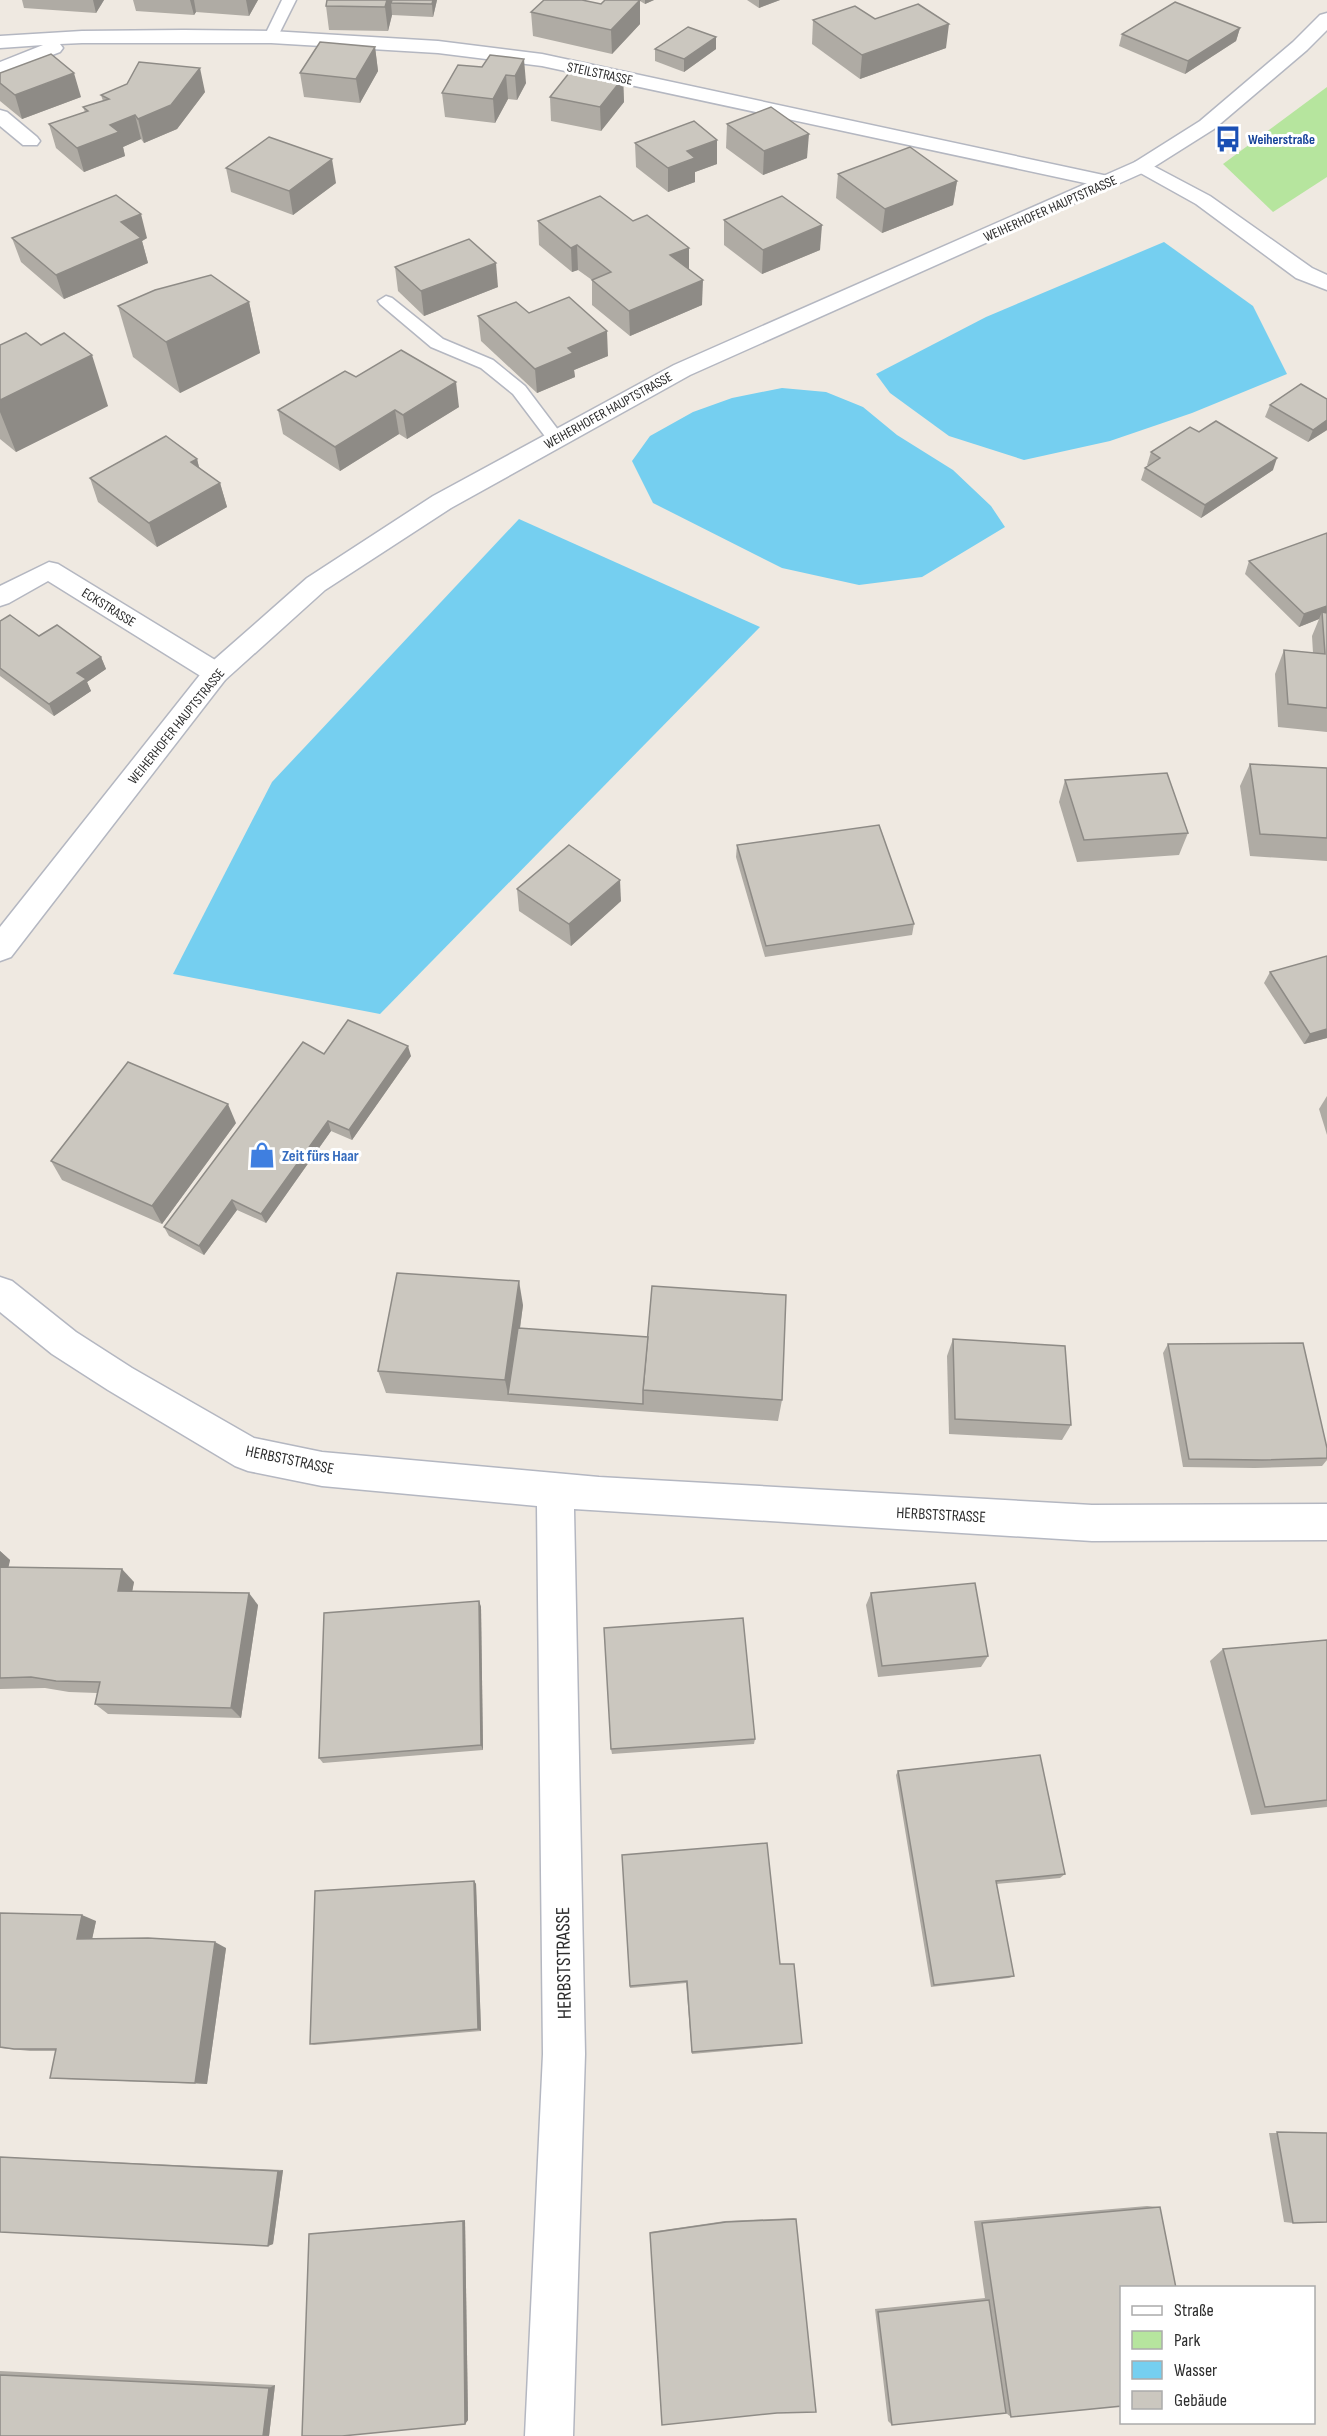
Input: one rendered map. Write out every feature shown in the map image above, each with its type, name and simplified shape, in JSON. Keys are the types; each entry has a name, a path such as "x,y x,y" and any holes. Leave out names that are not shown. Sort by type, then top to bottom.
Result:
{"street":[{"name":"WEIHERHOFER HAUPTSTRASSE","path":"0,949 216,673 316,584 442,502 682,370 1142,166 1208,125 1300,46 1327,19"},
{"name":"STEILSTRASSE","path":"0,42 82,37 271,37 438,47 542,60 1108,182"},
{"path":"0,69 82,37"},
{"path":"0,116 30,141"},
{"path":"1142,166 1203,200 1304,273 1327,282"},
{"name":"ECKSTRASSE","path":"0,597 49,570 216,673"},
{"name":"HERBSTSTRASSE","path":"0,1292 64,1343 120,1379 249,1454 322,1469 622,1496 1092,1523 1327,1522"},
{"name":"HERBSTSTRASSE","path":"549,2436 564,2054 555,1489"}],"lane":[{"path":"271,37 289,0"},
{"path":"386,301 437,343 487,364 495,370 519,390 556,439"}],"green space":[{"path":"1327,87 1327,177 1273,212 1223,164"}],"water":[{"path":"1164,242 1253,306 1287,374 1192,413 1110,441 1024,460 949,436 890,393 876,374 986,317"},
{"path":"782,388 826,392 863,407 897,435 953,470 991,506 1005,527 922,577 859,585 782,568 653,503 632,461 650,436 693,412 732,398"},
{"path":"519,519 760,627 380,1014 173,974 272,782"}],"building":[{"path":"327,0 387,0 385,7 326,6"},
{"path":"392,0 433,0 432,4 391,3"},
{"path":"544,0 582,0 601,4 605,0 640,0 611,30 531,12"},
{"path":"1175,2 1240,28 1188,61 1122,34"},
{"path":"918,4 949,24 862,55 813,20 855,6 875,19"},
{"path":"688,27 716,37 684,59 655,49"},
{"path":"320,42 375,47 356,79 300,73"},
{"path":"51,54 74,73 15,95 0,83 0,73"},
{"path":"490,55 524,59 515,76 506,75 493,99 442,93 458,65 482,67"},
{"path":"139,62 200,68 171,105 138,119 135,115 110,125 119,132 77,148 49,124 88,111 83,107 109,99 101,95 127,84"},
{"path":"573,68 623,78 600,107 550,97"},
{"path":"771,107 809,134 764,151 727,124"},
{"path":"694,121 717,140 687,151 695,158 668,168 635,143"},
{"path":"269,137 332,159 289,191 226,168"},
{"path":"910,147 957,181 885,209 838,174"},
{"path":"116,195 141,214 121,222 141,238 56,275 12,238"},
{"path":"600,196 633,221 647,215 689,248 670,255 703,280 629,311 592,280 611,272 577,245 571,248 538,221"},
{"path":"782,196 822,225 763,250 724,220"},
{"path":"469,239 496,263 421,291 395,267"},
{"path":"211,275 249,302 166,342 118,306 155,290"},
{"path":"569,297 607,331 568,348 573,353 535,369 478,316 516,302 529,313"},
{"path":"26,333 41,345 64,333 92,355 0,400 0,345"},
{"path":"401,350 456,382 403,415 395,410 335,447 278,410 345,371 356,377"},
{"path":"1301,384 1327,399 1327,420 1313,430 1270,405"},
{"path":"1216,421 1277,458 1205,505 1145,468 1160,458 1151,452 1190,427 1199,432"},
{"path":"166,436 197,459 191,462 220,483 149,523 90,478"},
{"path":"1327,533 1327,606 1304,614 1249,561"},
{"path":"1322,612 1327,613 1327,708 1288,704 1284,650 1325,654"},
{"path":"10,615 39,636 57,625 101,657 77,673 86,679 49,704 0,668 0,621"},
{"path":"1250,764 1327,768 1327,838 1260,834"},
{"path":"1167,773 1188,833 1084,840 1065,780"},
{"path":"879,825 914,924 766,946 737,845"},
{"path":"569,845 620,880 569,924 517,889"},
{"path":"1327,956 1327,1029 1310,1034 1270,972"},
{"path":"348,1020 408,1046 349,1130 328,1121 261,1214 232,1200 199,1246 164,1227 303,1042 324,1054"},
{"path":"128,1062 228,1104 152,1206 51,1161"},
{"path":"397,1273 519,1281 505,1380 378,1371"},
{"path":"652,1286 786,1295 782,1400 643,1390"},
{"path":"518,1328 648,1337 643,1404 508,1394"},
{"path":"953,1339 1065,1346 1071,1425 955,1419"},
{"path":"1303,1343 1327,1448 1327,1458 1189,1459 1168,1344"},
{"path":"0,1567 122,1569 118,1591 249,1593 231,1708 95,1704 100,1682 56,1681 31,1677 0,1678"},
{"path":"975,1583 988,1656 882,1666 871,1593"},
{"path":"479,1601 481,1745 319,1758 324,1613"},
{"path":"743,1618 755,1739 611,1749 604,1628"},
{"path":"1327,1640 1327,1800 1265,1807 1223,1649"},
{"path":"1040,1755 1065,1874 996,1881 1014,1976 934,1985 898,1771"},
{"path":"767,1843 780,1964 794,1964 802,2043 692,2052 687,1981 630,1986 622,1855"},
{"path":"474,1881 478,2029 310,2044 315,1891"},
{"path":"0,1913 82,1915 77,1939 148,1938 215,1942 195,2083 50,2078 56,2049 0,2047"},
{"path":"1277,2132 1327,2133 1327,2222 1293,2223"},
{"path":"0,2157 278,2171 268,2246 0,2232"},
{"path":"1160,2207 1176,2286 1120,2286 1120,2406 1011,2417 982,2223"},
{"path":"796,2219 816,2412 777,2413 662,2425 650,2233 726,2222"},
{"path":"463,2221 465,2424 342,2436 302,2436 309,2234"},
{"path":"989,2300 1006,2413 892,2425 878,2312"},
{"path":"0,2375 269,2388 263,2436 0,2436"}],"place":[{"name":"Weiherstraße","path":"1228,139"},
{"name":"Zeit fürs Haar","path":"262,1155"}]}
